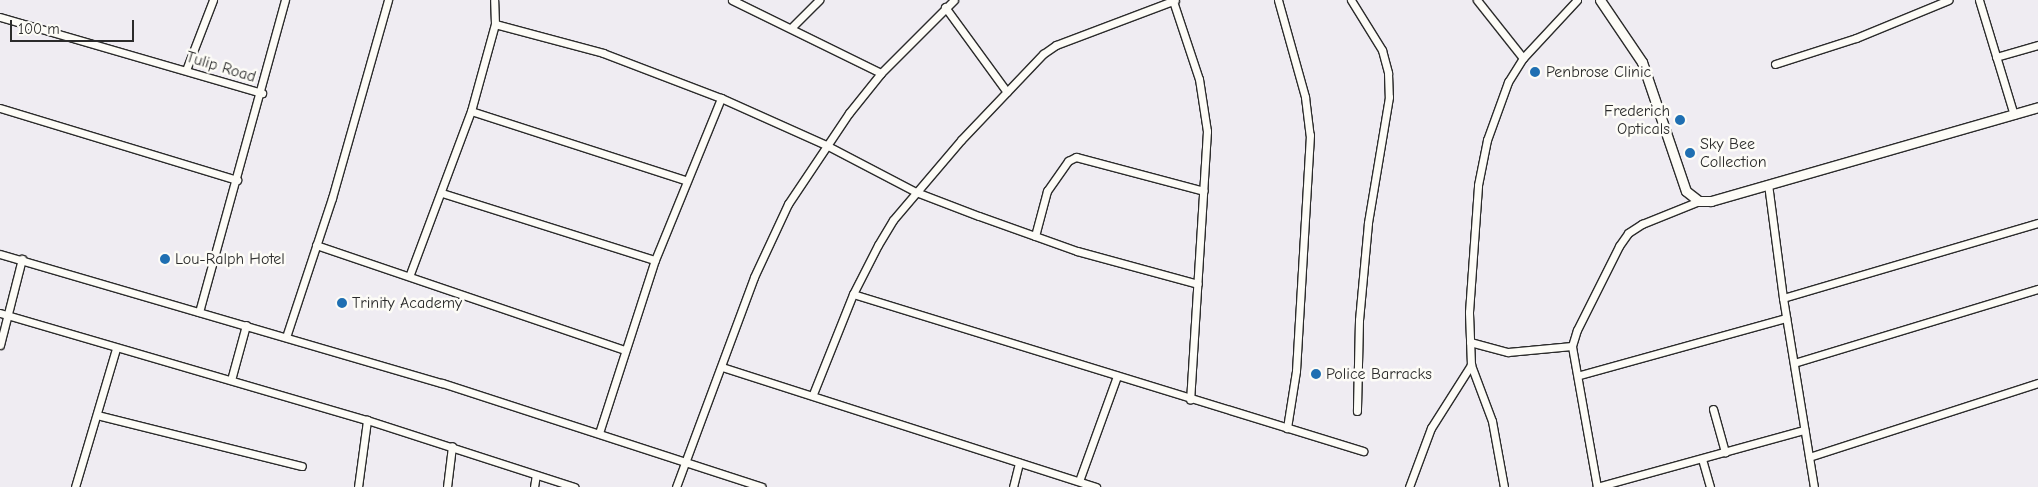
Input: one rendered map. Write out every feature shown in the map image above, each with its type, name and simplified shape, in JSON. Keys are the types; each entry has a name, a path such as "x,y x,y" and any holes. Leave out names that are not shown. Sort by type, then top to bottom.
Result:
{"street":[{"path":"186,70 213,0"},
{"path":"199,312 262,93 285,0"},
{"path":"286,337 316,245 388,0"},
{"path":"410,274 442,193 471,110 495,24 494,0"},
{"path":"732,0 881,72"},
{"path":"791,28 819,0"},
{"path":"676,487 773,235 805,175 881,72 954,0"},
{"path":"1278,0 1306,97 1310,135 1296,371 1288,428"},
{"path":"1352,0 1382,50 1388,74 1389,97 1368,223 1359,320 1357,411"},
{"path":"1478,0 1523,58"},
{"path":"1504,487 1492,421 1472,364 1470,342 1473,229 1483,158 1502,95 1523,58 1577,0"},
{"path":"1774,64 1856,38 1948,0"},
{"path":"1979,0 2014,115"},
{"path":"814,394 853,294 878,245 916,192 1007,92 1056,44 1161,2 1174,1 1192,54 1204,102 1207,131 1190,399"},
{"path":"1605,2 1642,62 1686,191 1699,201"},
{"path":"945,7 1007,92"},
{"name":"Tulip Road","path":"0,17 262,93"},
{"path":"495,24 603,53 721,98 826,145 916,192 1035,236 1198,284"},
{"path":"1996,57 2038,45"},
{"path":"599,433 655,260 685,180 721,98"},
{"path":"1804,430 1620,483 1597,487 1580,375 1572,346 1619,246 1628,233 1642,224 1699,201 1711,201 2038,107"},
{"path":"0,108 237,180"},
{"path":"471,110 685,180"},
{"path":"1035,236 1047,191 1068,161 1076,157 1204,192"},
{"path":"1768,184 1786,318 1814,487"},
{"path":"442,193 655,260"},
{"path":"1783,298 2038,222"},
{"path":"316,245 410,274 625,350"},
{"path":"0,254 286,337 599,433 762,487"},
{"path":"0,346 22,259"},
{"path":"1794,363 2038,289"},
{"path":"853,294 1363,451"},
{"path":"0,313 367,420 574,487"},
{"path":"1580,375 1786,318"},
{"path":"231,380 246,325"},
{"path":"1470,342 1508,352 1572,346"},
{"path":"76,487 116,348"},
{"path":"1409,487 1431,428 1472,364"},
{"path":"722,366 814,394 1096,487"},
{"path":"1079,481 1118,376"},
{"path":"1809,457 2038,383"},
{"path":"1713,409 1725,452"},
{"path":"97,415 302,466"},
{"path":"358,487 367,420"},
{"path":"447,487 452,446"},
{"path":"1702,459 1710,487"},
{"path":"1013,487 1019,463"},
{"path":"534,487 536,476"}],"place":[{"name":"Penbrose Clinic","path":"1535,72"},
{"name":"Frederich Opticals","path":"1680,120"},
{"name":"Sky Bee Collection","path":"1690,153"},
{"name":"Lou-Ralph Hotel","path":"165,259"},
{"name":"Trinity Academy","path":"342,303"},
{"name":"Police Barracks","path":"1316,374"}]}
